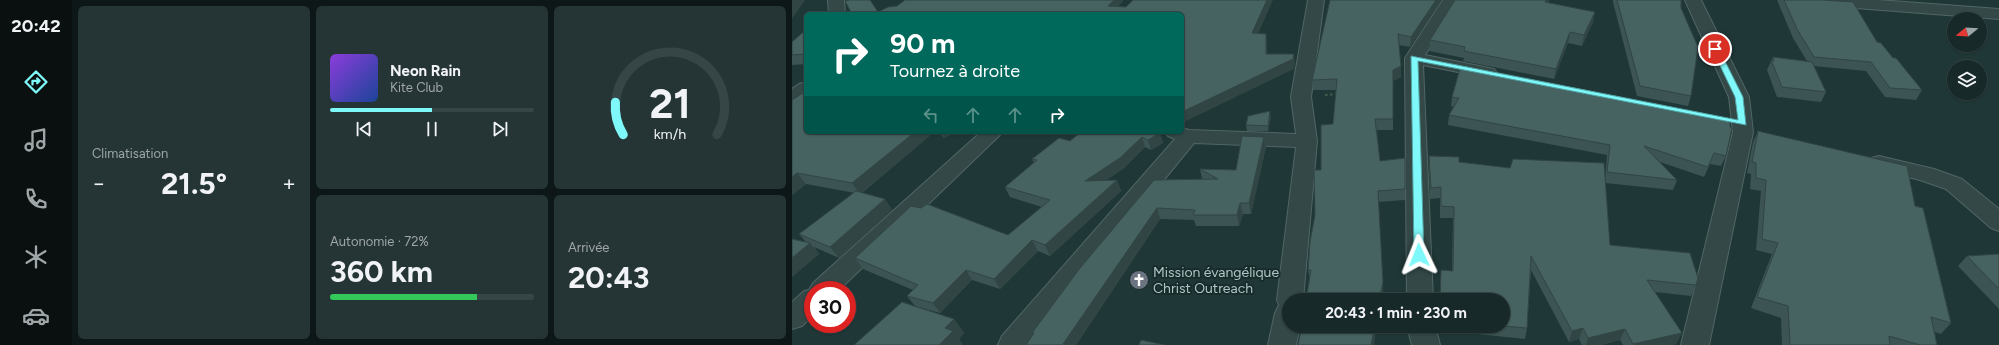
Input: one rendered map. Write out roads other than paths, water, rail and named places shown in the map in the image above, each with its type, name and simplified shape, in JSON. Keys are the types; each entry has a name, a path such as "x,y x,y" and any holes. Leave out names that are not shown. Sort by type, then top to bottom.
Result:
{"street":[{"path":"836,0 837,12"},
{"path":"1291,293 1307,141 1301,96 1316,0"},
{"path":"1420,293 1414,58 1451,0"},
{"path":"1693,0 1739,97 1743,128 1695,345"},
{"path":"1817,0 1859,2 1999,14"},
{"path":"1414,58 1508,76"},
{"path":"792,98 804,89"},
{"path":"832,281 991,134"},
{"path":"1012,345 1181,134 1307,141"},
{"path":"1857,158 1926,174 1954,184 1999,222"},
{"path":"792,318 804,307"},
{"path":"1282,345 1285,333"},
{"path":"1423,333 1426,345"}],"place":[{"name":"Mission évangélique Christ Outreach","path":"1139,280"}]}
